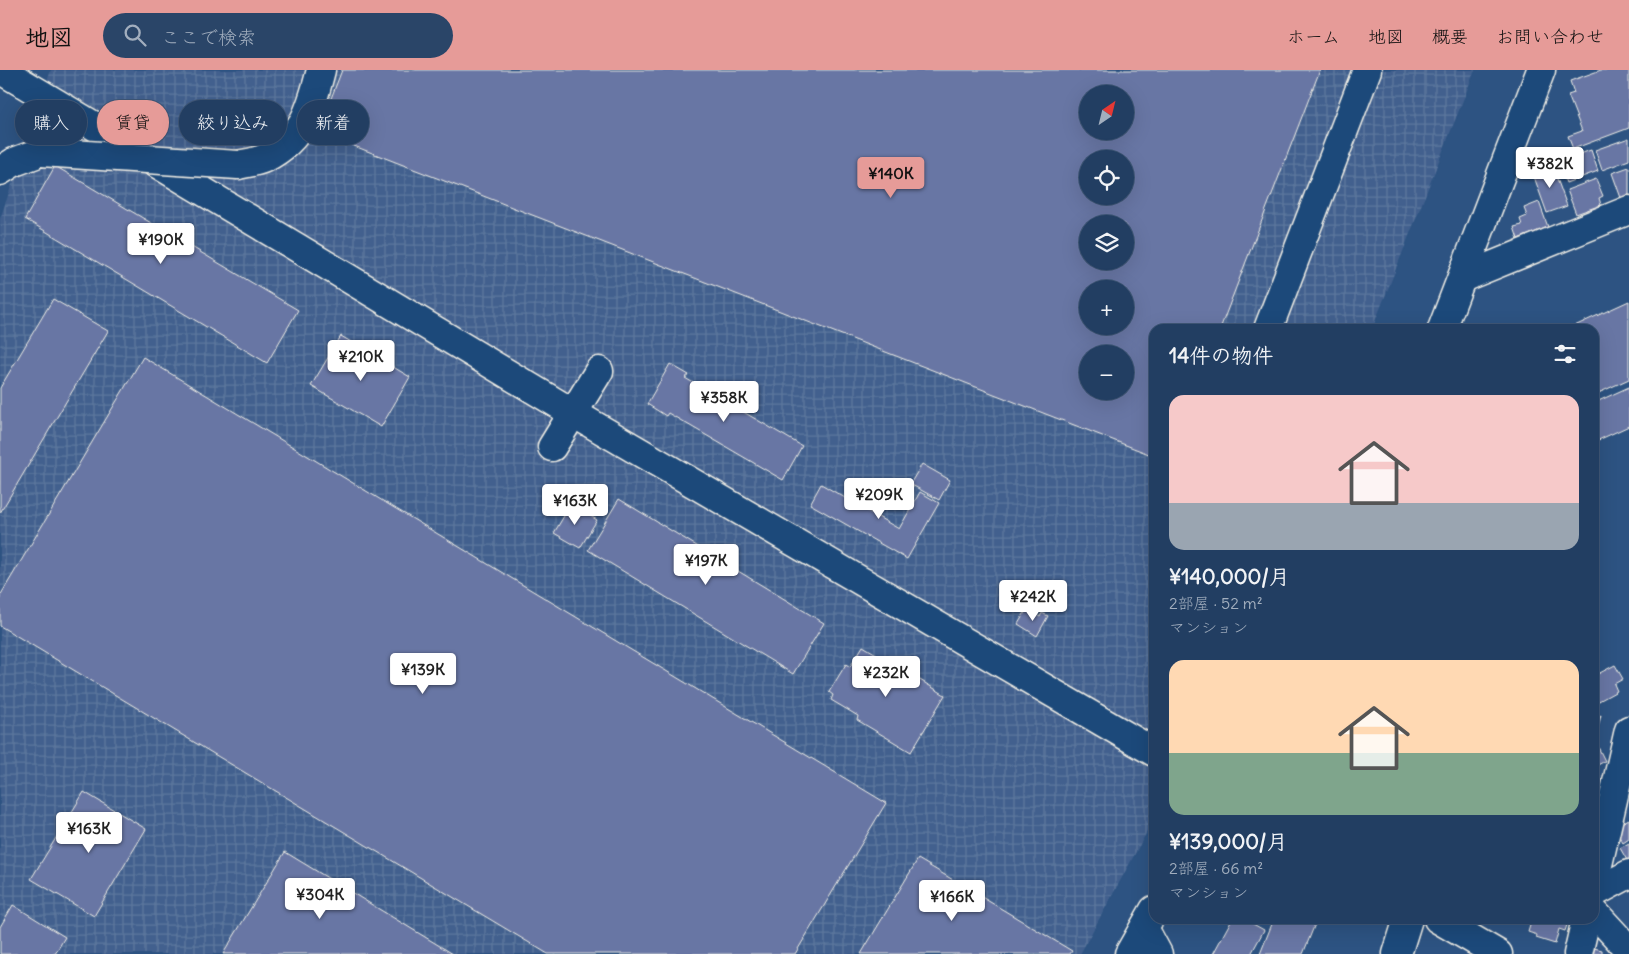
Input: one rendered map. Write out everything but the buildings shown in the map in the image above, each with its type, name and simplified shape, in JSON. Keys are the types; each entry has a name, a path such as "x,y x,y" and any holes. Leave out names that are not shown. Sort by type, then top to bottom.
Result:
{"street":[{"path":"1,70 572,413 1149,749"},
{"path":"0,171 14,162 41,152 238,165 263,159 285,146 302,127 315,93 321,70"},
{"path":"1270,324 1367,70"},
{"path":"1444,324 1541,70"},
{"path":"1462,278 1629,210"},
{"path":"552,447 599,371"},
{"path":"1599,860 1629,730"},
{"path":"1599,890 1629,874"},
{"path":"1599,917 1629,950"},
{"path":"1129,954 1149,919"},
{"path":"1150,924 1158,954"},
{"path":"1397,954 1406,924"},
{"path":"1447,924 1498,954"},
{"path":"1578,954 1585,924"}],"shaded area":[{"path":"51,70 1475,70 1374,324 1149,324 1149,828 1080,954 0,954 0,219 25,145 87,145 87,100 41,100"}]}
